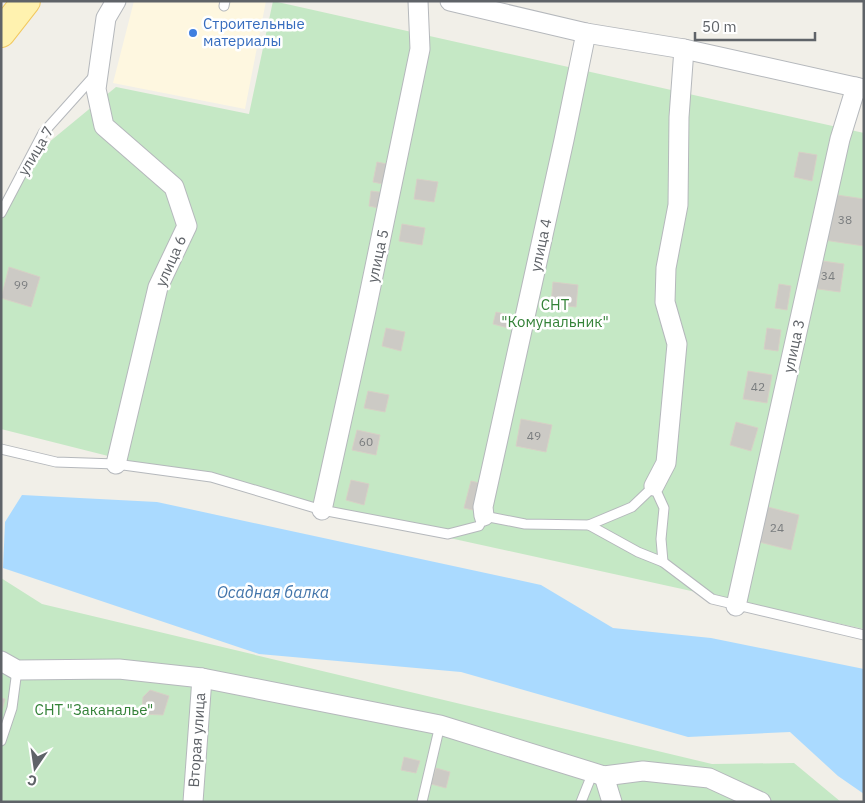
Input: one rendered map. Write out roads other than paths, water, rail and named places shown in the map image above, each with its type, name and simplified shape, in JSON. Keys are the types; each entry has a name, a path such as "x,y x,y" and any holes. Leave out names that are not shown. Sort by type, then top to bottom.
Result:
{"main road":[{"path":"1,33 26,1"}],"street":[{"name":"улица 6","path":"116,1 106,18 96,89 104,126 174,187 187,226 158,288 116,464"},
{"name":"улица 5","path":"322,510 420,49 418,1"},
{"path":"450,1 586,33 684,49 860,88"},
{"name":"улица 4","path":"484,516 483,507 586,33"},
{"path":"654,486 666,463 677,344 665,302 665,294 666,268 678,205 679,117 684,49"},
{"name":"улица 3","path":"736,606 836,158 860,88"},
{"path":"9,666 119,669 202,678 440,726 599,774 644,771 709,778 761,802"},
{"name":"Вторая улица","path":"193,802 202,678"},
{"path":"599,774 612,802"}],"lane":[{"name":"улица 7","path":"1,213 43,133 99,71"},
{"path":"1,449 56,462 116,464 211,477 322,510 448,534 479,526 484,516 525,524 589,525 632,507 654,486 664,508 661,539 663,562"},
{"path":"589,525 638,552 663,562 712,599 864,635"},
{"path":"1,741 12,708 9,666"},
{"path":"422,802 440,726"},
{"path":"581,802 599,774"}],"water":[{"name":"Осадная балка","path":"22,495 157,502 541,585 613,628 711,638 864,669 864,794 838,776 790,732 688,737 461,672 259,654 3,568 5,522"}],"place":[{"name":"Строительные материалы","path":"193,33"}],"park label":[{"name":"СНТ \"Комунальник\"","path":"555,314"},
{"name":"СНТ \"Заканалье\"","path":"94,710"}]}
